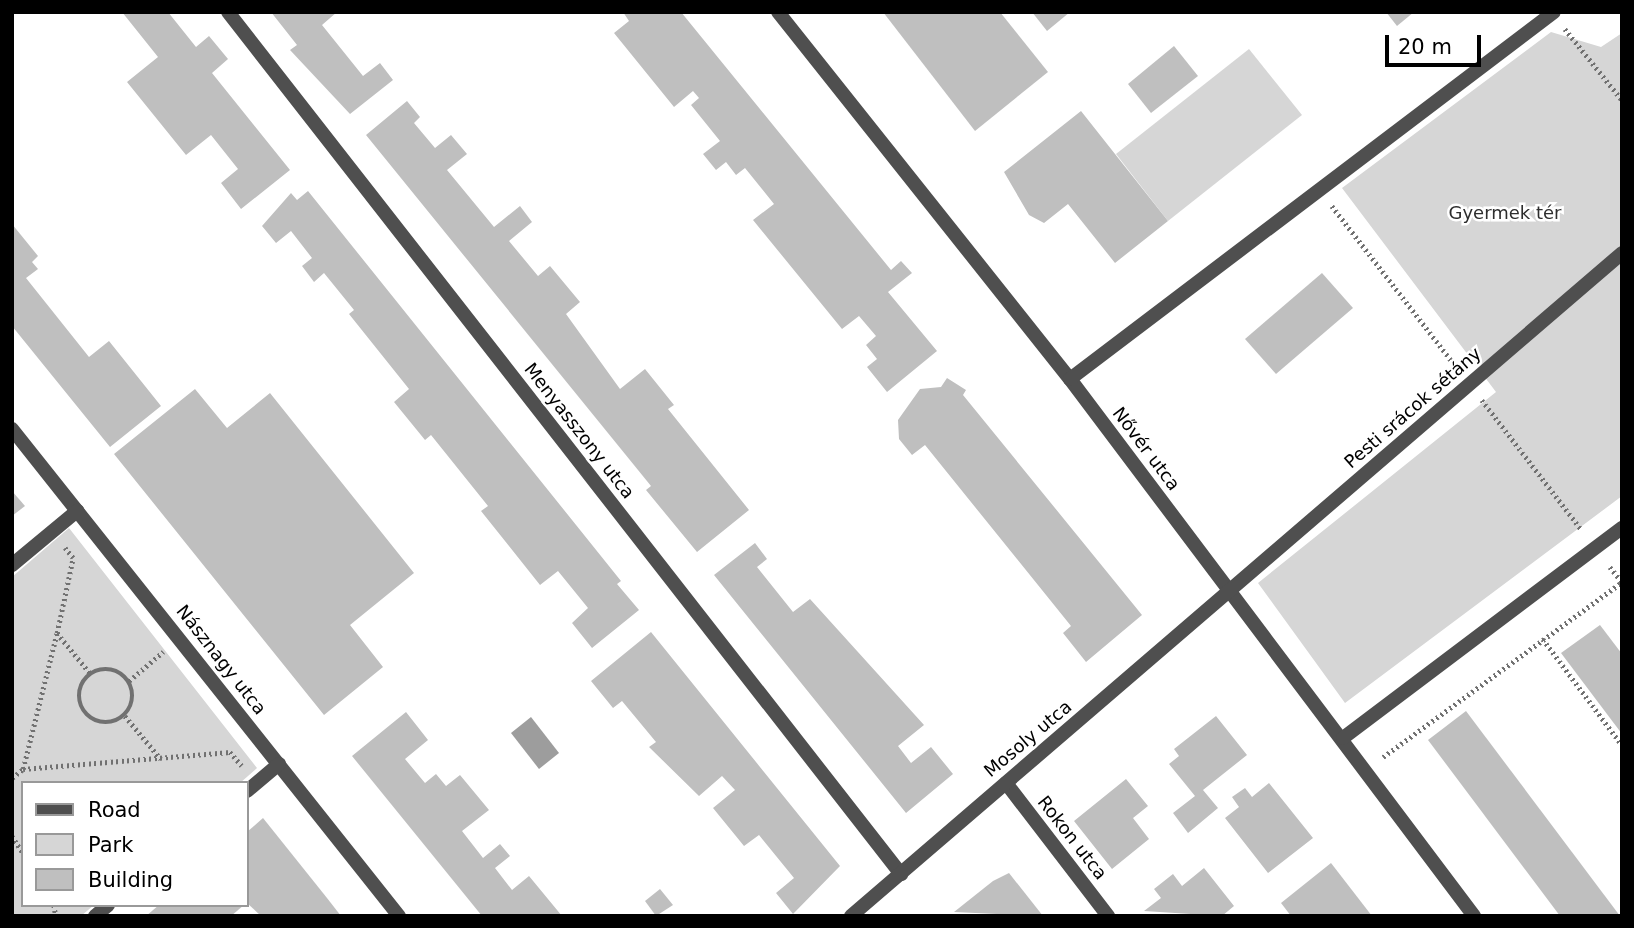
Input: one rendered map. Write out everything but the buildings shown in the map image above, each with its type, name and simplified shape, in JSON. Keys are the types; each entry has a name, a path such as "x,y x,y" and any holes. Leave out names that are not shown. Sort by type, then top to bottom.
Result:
{"street":[{"name":"Menyasszony utca","path":"228,12 901,874"},
{"name":"Nővér utca","path":"778,12 1070,379 1343,738 1474,916"},
{"path":"1070,379 1553,13"},
{"name":"Pesti srácok sétány","path":"1230,592 1622,253"},
{"name":"Násznagy utca","path":"12,429 399,916"},
{"path":"12,565 77,511"},
{"path":"1343,738 1622,528"},
{"name":"Mosoly utca","path":"851,916 1230,592"},
{"path":"251,787 279,764"},
{"name":"Rokon utca","path":"1006,783 1108,916"}],"path":[{"path":"1553,13 1622,100"},
{"path":"23,769 57,633 72,558 51,531"},
{"path":"1365,769 1622,582"},
{"path":"57,633 90,673"},
{"path":"129,681 179,638"},
{"path":"1543,639 1622,745"},
{"path":"111,668 129,681 133,699 125,716 104,724 84,714 78,692 90,673 111,668"},
{"path":"125,716 161,759"},
{"path":"12,778 23,769 230,752 247,781"}],"green space":[{"name":"Gyermek tér","path":"1551,32 1601,47 1622,33 1622,496 1345,703 1258,583 1496,392 1342,188"},
{"path":"1249,49 1302,115 1168,221 1116,154"},
{"path":"69,528 257,768 242,781 21,781 21,907 92,907 81,916 12,916 12,577"}],"shaded area":[{"path":"531,717 559,753 539,769 511,733"}]}
